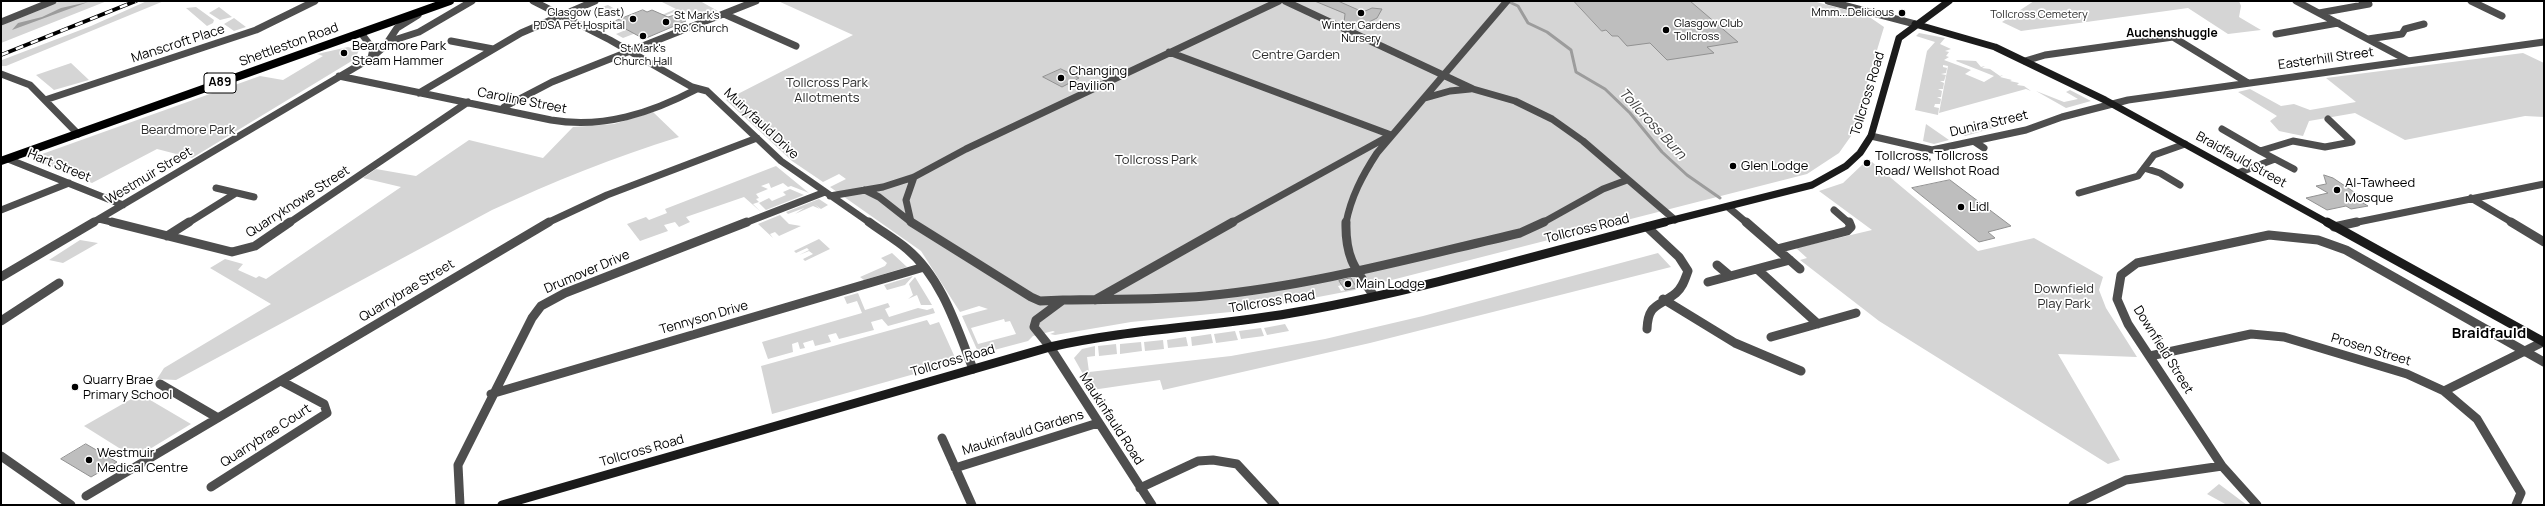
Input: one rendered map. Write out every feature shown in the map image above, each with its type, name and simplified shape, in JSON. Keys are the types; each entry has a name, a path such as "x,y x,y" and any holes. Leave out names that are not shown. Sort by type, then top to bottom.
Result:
{"main road":[{"name":"Shettleston Road","path":"5,160 450,1"}],"street":[{"path":"1,22 53,1"},
{"name":"Manscroft Place","path":"45,100 256,30 315,1"},
{"path":"388,42 419,32 472,1"},
{"name":"Muiryfauld Drive","path":"533,1 697,89 710,94 781,161 907,249 924,267 951,312 973,369"},
{"path":"419,93 493,49 546,20 561,16 595,1"},
{"path":"504,107 536,88 756,1"},
{"name":"Drumover Drive","path":"460,505 458,465 491,394 532,318 548,302 828,194 865,190 914,177 966,149 1279,1"},
{"path":"1286,1 1473,89 1515,101 1552,120 1583,142 1675,220"},
{"path":"1828,1 1915,24"},
{"name":"Tollcross Road","path":"502,505 1050,347 1094,337 1289,314 1374,296 1728,207 1821,182 1855,159 1871,136 1898,40 1915,24 1949,1"},
{"path":"2296,1 2407,60"},
{"path":"2319,13 2369,4 2362,1"},
{"path":"2471,1 2502,16"},
{"path":"1374,296 1356,271 1346,248 1345,230 1349,209 1363,174 1391,135 1445,75 1505,3"},
{"name":"Westmuir Street","path":"1,277 371,58 388,42 394,31 401,25 440,4"},
{"path":"724,14 796,46"},
{"path":"2276,34 2338,23"},
{"name":"Braidfauld Street","path":"1915,24 1981,42 2025,61 2112,104 2544,342"},
{"path":"2368,39 2402,34 2405,29 2424,24"},
{"path":"361,33 373,48 371,58"},
{"path":"2025,61 2045,55 2172,37 2248,83"},
{"path":"451,41 493,49"},
{"name":"Easterhill Street","path":"2112,104 2407,60 2544,42"},
{"path":"1169,52 1391,135"},
{"path":"1,74 26,82 78,134"},
{"name":"Caroline Street","path":"339,76 419,93 504,107 514,112 560,121 592,123 638,114 697,89"},
{"path":"1424,99 1450,91 1473,89"},
{"name":"Quarryknowe Street","path":"99,219 232,252 255,246 468,102"},
{"name":"Dunira Street","path":"1871,136 1908,144 1925,151 1975,142 2026,130 2062,117 2112,104"},
{"path":"2260,151 2293,141 2325,147 2352,142 2350,138 2328,119"},
{"path":"2222,129 2294,169"},
{"path":"1094,300 1364,148 1391,135"},
{"name":"Quarrybrae Street","path":"86,496 561,216 607,195 757,138"},
{"path":"1975,142 1984,148"},
{"path":"2079,193 2134,178 2140,174 2147,161 2157,153 2185,144"},
{"path":"2238,173 2275,159"},
{"name":"Hart Street","path":"5,160 69,183 123,205"},
{"path":"2144,168 2160,173 2180,185"},
{"path":"912,223 905,207 905,200 914,177"},
{"path":"865,190 885,201 912,223 1031,297 1040,301 1174,298 1231,294 1356,271 1520,232 1554,218 1603,189 1627,180"},
{"path":"1,210 69,183"},
{"path":"2334,227 2544,184"},
{"path":"216,188 254,197"},
{"path":"167,236 236,193"},
{"path":"2471,198 2544,242"},
{"path":"1728,207 1800,269"},
{"path":"1777,248 1847,231 1851,227 1849,222 1834,210"},
{"path":"1647,227 1679,257 1688,271 1681,287 1651,308 1646,317 1647,329"},
{"name":"Downfield Street","path":"2257,505 2222,466 2128,324 2117,299 2121,275 2137,263 2269,235 2318,240 2346,250 2525,351"},
{"path":"1708,282 1790,260"},
{"path":"1717,264 1730,276"},
{"name":"Tennyson Drive","path":"491,394 924,267"},
{"path":"1757,269 1818,324"},
{"path":"1,321 59,283"},
{"name":"Maukinfauld Road","path":"1063,300 1033,323 1152,505"},
{"path":"1663,300 1735,343 1801,371"},
{"path":"1771,337 1856,313"},
{"name":"Prosen Street","path":"2150,356 2250,334 2284,338 2407,374 2444,391 2477,419 2521,494 2516,505"},
{"path":"2444,391 2544,342"},
{"path":"2525,351 2544,362"},
{"name":"Quarrybrae Court","path":"211,487 327,413 324,404 282,381"},
{"path":"160,384 218,418"},
{"name":"Maukinfauld Gardens","path":"955,468 1098,422"},
{"name":"Maukinfauld Gardens","path":"942,438 972,505"},
{"path":"1,456 71,505"},
{"path":"1140,488 1198,461 1213,460 1237,464 1275,505"},
{"path":"2073,505 2126,480 2222,466"}],"green space":[{"path":"62,1 107,1 1,43 1,26 43,6"},
{"path":"147,1 164,1 6,66 1,66 2,60 91,26"},
{"path":"660,1 700,1 718,11 697,19 679,10 644,24 649,28 623,38 616,34 676,9"},
{"name":"Tollcross Park","path":"778,1 1813,1 1868,16 1884,27 1851,136 1839,153 1807,174 1376,284 1370,280 1357,283 1360,287 1355,290 1250,310 1131,322 1055,335 1050,334 1055,332 1053,331 1033,336 1028,341 979,354 962,316 988,309 979,306 960,312 921,251 830,187 846,179 839,174 823,182 792,161 726,100 853,35","holes":["1341,279 1351,279 1356,288 1341,291 1338,286 1342,285","1004,319 1005,322 1010,321 1016,334 978,344 971,328"]},
{"name":"Tollcross Cemetery","path":"2034,1 2239,1 2241,6 2239,17 2261,30 2228,34 2188,8 2021,31 2002,22"},
{"path":"608,5 620,12 606,17 610,14 599,8 584,14 589,17 579,14"},
{"path":"196,7 214,20 213,23 207,26 186,8"},
{"path":"219,7 232,17 220,20 209,13"},
{"path":"234,18 246,27 234,31 224,24"},
{"path":"1919,33 1945,38 1940,44 1951,49 1945,51 1949,52 1946,56 1949,57 1944,60 1971,70 1965,74 1984,82 1994,76 1956,61 1957,60 1976,61 1981,67 1985,66 1982,68 1990,69 2000,76 2003,75 2000,77 2019,83 2017,85 2024,86 2031,91 2026,89 1939,113 1948,66 1943,65 1943,67 1947,68 1946,73 1941,74 1946,75 1944,81 1940,81 1944,83 1943,89 1938,89 1942,91 1941,97 1937,97 1941,99 1940,104 1935,104 1934,107 1939,108 1938,115 1915,110 1927,51 1935,42 1916,36"},
{"name":"Beardmore Park","path":"348,47 359,50 355,59 192,158 157,149 92,183 31,158 260,76 283,80 323,56 317,54"},
{"path":"2523,53 2544,63 2544,117 2525,116 2405,140 2355,113 2309,121 2303,136 2279,131 2270,121 2277,116 2238,92 2250,89 2281,106 2294,104 2310,110 2356,102 2326,78"},
{"path":"71,63 89,80 54,90 36,75"},
{"path":"2070,90 2091,101 2066,108 2036,91 2064,102 2078,99 2066,92"},
{"path":"653,112 679,137 584,170 492,210 176,380 157,379 164,368 271,304 210,268 225,259 243,264 238,270 256,278 259,276 266,279 401,187 363,178 376,169 416,176 469,140 543,158 573,127 614,124"},
{"path":"1989,121 1997,127 1965,136 1950,127 1954,126 1964,132 1985,126 1981,123"},
{"path":"1926,124 1949,140 1934,144 1923,141"},
{"name":"Downfield Play Park","path":"1872,162 1978,251 2034,238 2103,277 2099,290 2106,308 2137,357 2058,354 2120,460 2108,464 1879,321 1800,260 1807,258 1796,248 1872,230 1819,191 1843,183 1864,163"},
{"path":"776,166 809,193 791,186 788,187 783,183 771,188 769,183 761,186 768,189 756,194 759,198 756,199 759,202 753,204 761,212 744,197 686,217 690,222 679,227 675,222 664,225 668,231 640,241 627,224 646,217 649,220 667,213 665,209"},
{"path":"790,189 804,195 766,210 759,203 769,198 772,201 786,195 783,192"},
{"path":"819,199 828,205 821,209 814,204 820,209 813,206 795,214 804,208 788,214 786,212"},
{"path":"780,215 789,224 801,226 779,236 775,232 770,234 773,238 758,224"},
{"path":"819,239 830,249 805,261 803,259 813,254 809,251 799,255 809,250 807,248 796,253 794,251"},
{"path":"80,240 98,243 63,263 49,260"},
{"path":"892,253 907,267 864,280 860,277 885,266 887,263 881,258"},
{"path":"1658,253 1671,267 1370,343 1163,390 1160,380 1092,390 1074,358 1082,349 1095,346 1095,356 1087,357 1089,372 1231,356 1325,339 1423,316"},
{"path":"913,276 905,285 887,290 884,285"},
{"path":"915,277 932,305 921,305 917,295 908,299 913,295 909,284"},
{"path":"858,293 865,310 888,303 890,307 885,309 889,317 918,308 927,310 933,308 935,313 888,326 882,319 871,322 874,330 839,339 836,333 828,335 831,342 815,346 813,340 803,343 805,348 800,349 798,342 792,344 793,352 768,359 762,342 862,313 857,301 847,304 844,297"},
{"path":"927,320 930,325 939,322 957,362 772,414 761,366"},
{"path":"1285,324 1289,331 1267,335 1264,328"},
{"path":"1261,328 1264,336 1241,339 1239,331"},
{"path":"1235,331 1238,340 1216,343 1214,334"},
{"path":"1211,334 1213,343 1192,346 1191,337"},
{"path":"1186,337 1188,346 1168,348 1167,340"},
{"path":"1163,340 1164,349 1145,351 1144,342"},
{"path":"1141,342 1142,351 1120,354 1120,344"},
{"path":"1116,344 1117,354 1099,356 1098,346"},
{"path":"140,394 191,424 135,458 84,426"},
{"path":"2219,484 2247,505 2227,505 2207,494"}],"shaded area":[{"path":"88,2 12,30 18,23 42,17 61,8"}],"building":[{"name":"Winter Gardens Nursery","path":"1315,1 1338,1 1363,12 1372,8 1382,9 1377,18 1367,23 1362,21 1349,25 1344,23 1345,14"},
{"name":"Glasgow Club Tollcross","path":"1574,1 1690,1 1738,42 1707,47 1714,53 1667,60 1650,43 1627,46 1618,36 1612,36 1606,30 1602,31"},
{"path":"643,10 647,12 652,10 668,17 675,15 686,21 644,39 613,22"},
{"name":"Changing Pavilion","path":"1061,69 1079,78 1062,87 1043,77"},
{"name":"Al-Tawheed Mosque","path":"2324,175 2333,178 2369,202 2363,203 2368,206 2351,209 2346,206 2327,210 2306,198 2328,193 2316,186 2326,184"},
{"name":"Lidl","path":"1950,180 2011,226 1988,232 1995,238 1979,242 1912,188"},
{"name":"Main Lodge","path":"1351,278 1357,288 1345,290 1339,281"},
{"name":"Westmuir Medical Centre","path":"86,444 117,462 91,477 61,459"}],"waterway":[{"name":"Tollcross Burn","path":"1507,1 1518,6 1528,23 1547,32 1571,50 1576,72 1605,89 1630,113 1662,152 1687,175 1720,198"}],"railway":[{"path":"1,55 136,1"}],"place":[{"name":"Winter Gardens Nursery","path":"1361,13"},
{"name":"Mmm...Delicious","path":"1902,13"},
{"name":"Glasgow (East) PDSA Pet Hospital","path":"633,19"},
{"name":"St Mark's RC Church","path":"666,22"},
{"name":"Glasgow Club Tollcross","path":"1666,30"},
{"name":"St Mark's Church Hall","path":"643,36"},
{"name":"Beardmore Park Steam Hammer","path":"344,53"},
{"name":"Changing Pavilion","path":"1061,78"},
{"name":"Tollcross, Tollcross Road/ Wellshot Road","path":"1867,163"},
{"name":"Glen Lodge","path":"1733,166"},
{"name":"Al-Tawheed Mosque","path":"2337,190"},
{"name":"Lidl","path":"1961,207"},
{"name":"Main Lodge","path":"1348,284"},
{"name":"Quarry Brae Primary School","path":"75,387"},
{"name":"Westmuir Medical Centre","path":"89,460"}],"district":[{"name":"Auchenshuggle","path":"2172,34"},
{"name":"Braidfauld","path":"2489,334"}],"park label":[{"name":"Centre Garden","path":"1296,55"},
{"name":"Tollcross Park Allotments","path":"827,90"}]}
